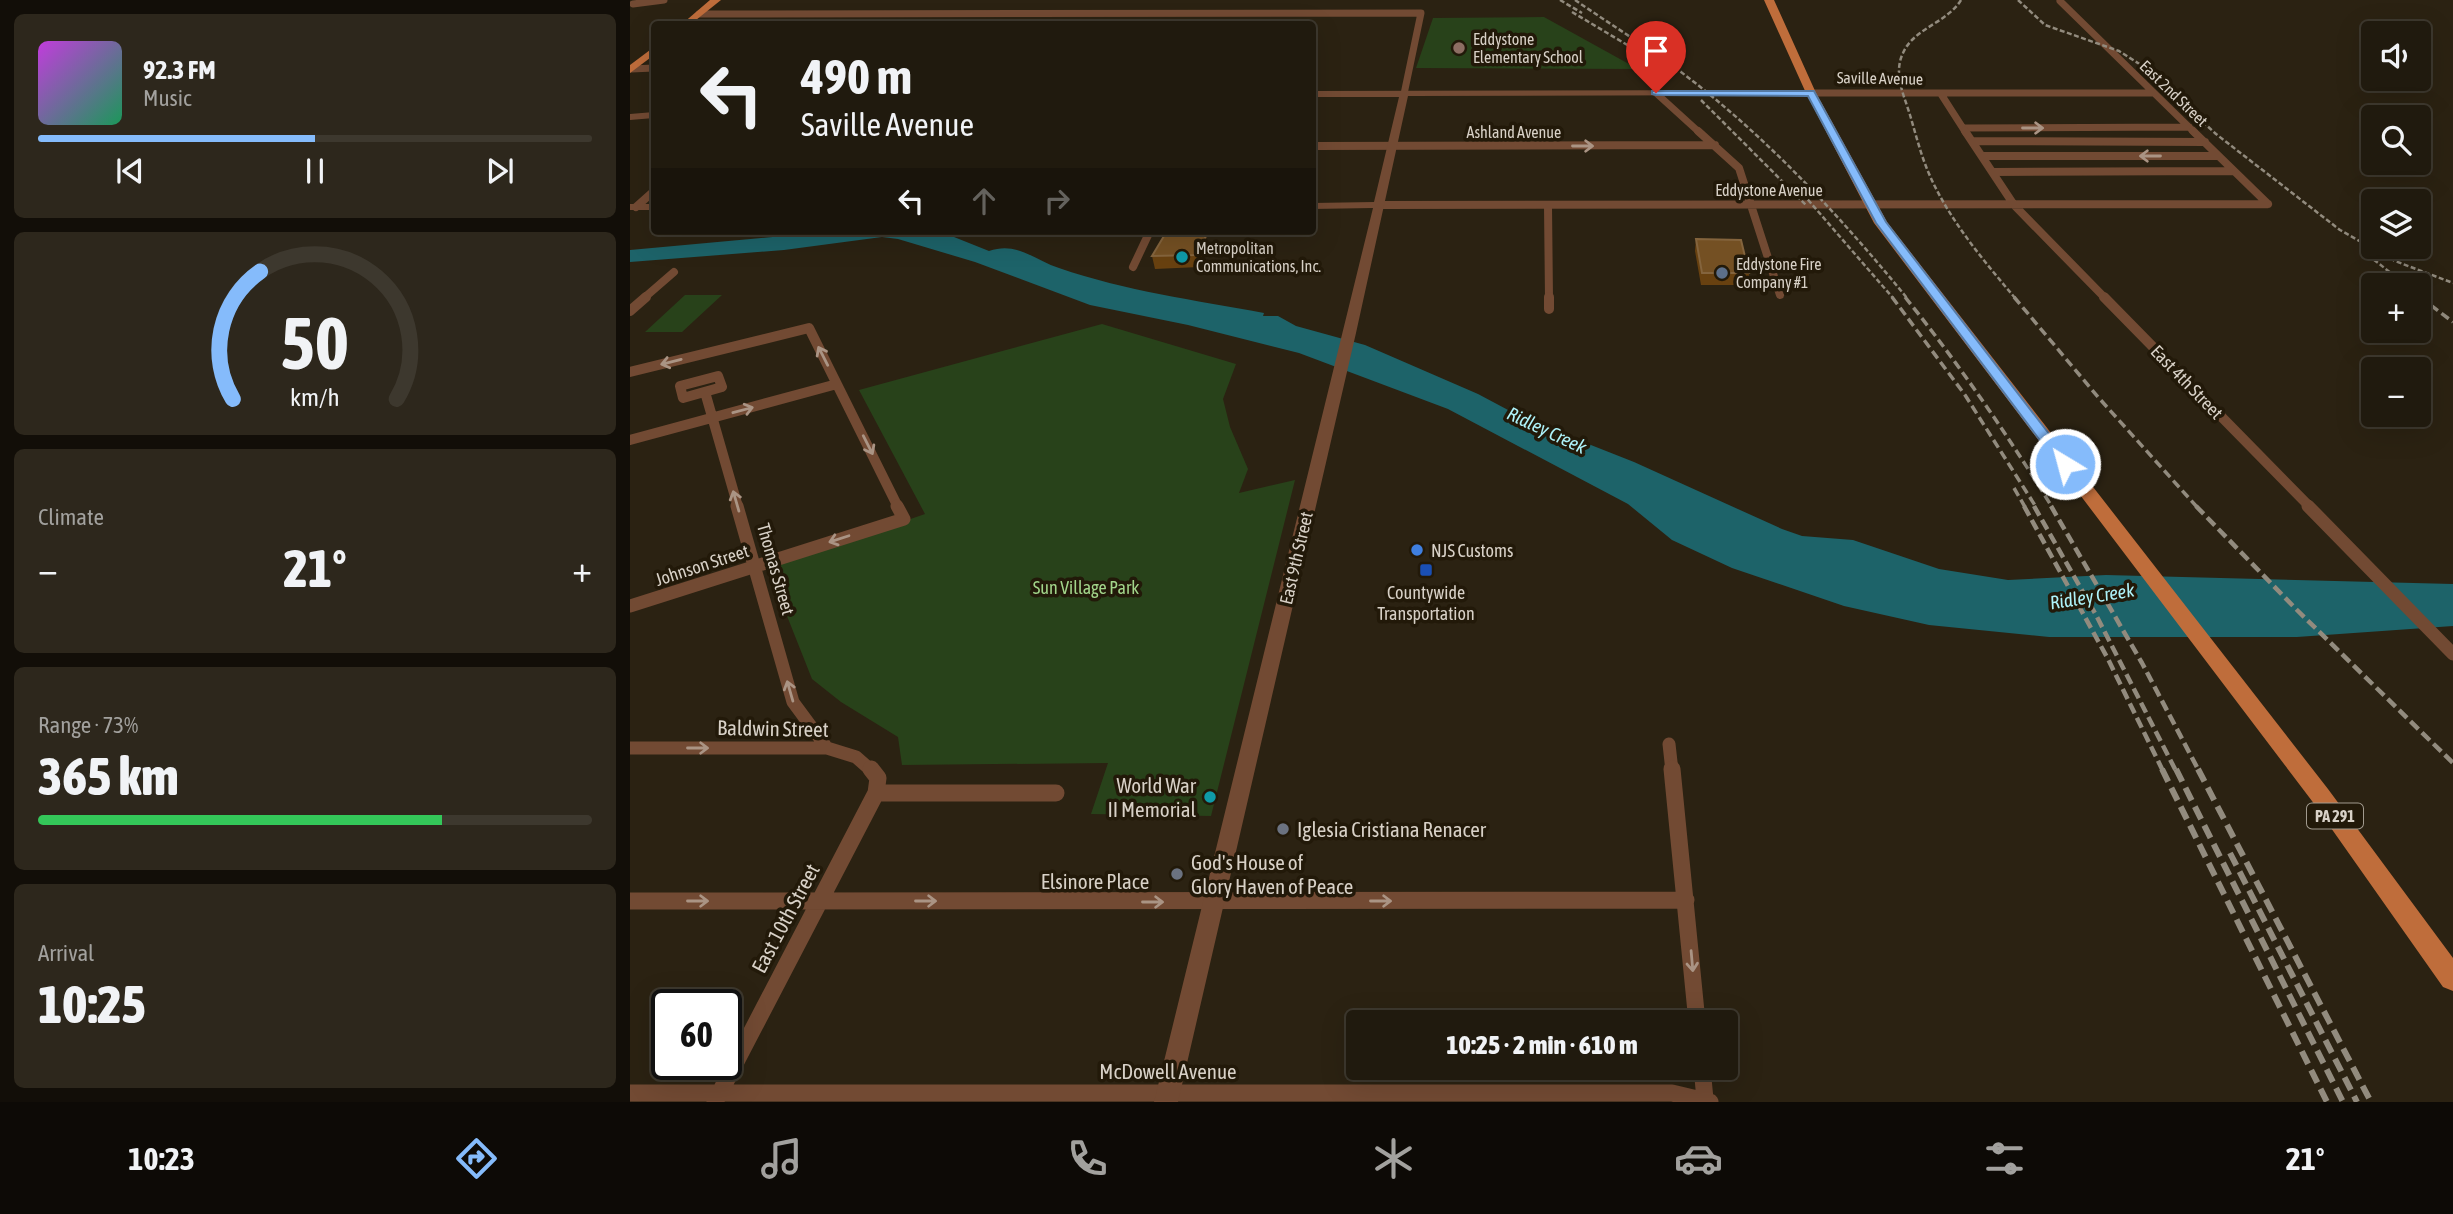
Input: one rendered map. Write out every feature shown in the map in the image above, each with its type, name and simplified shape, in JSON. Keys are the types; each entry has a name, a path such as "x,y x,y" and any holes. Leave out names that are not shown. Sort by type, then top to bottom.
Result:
{"main road":[{"path":"690,21 716,0"},
{"name":"PA 291","path":"1769,0 1811,93 1869,204 2319,795 2453,979"},
{"path":"631,69 651,52"}],"street":[{"path":"633,4 664,0"},
{"name":"East 2nd Street","path":"2060,1 2269,204"},
{"path":"699,13 1264,13 1260,21"},
{"path":"825,21 832,13"},
{"path":"950,21 956,13"},
{"path":"1060,21 1064,13"},
{"name":"East 9th Street","path":"1167,1098 1350,333 1421,13 1264,13"},
{"path":"631,69 651,68"},
{"path":"1656,93 1739,168 1780,295"},
{"name":"Saville Avenue","path":"1316,94 2154,93"},
{"name":"East 4th Street","path":"1941,94 2014,205 2453,654"},
{"path":"630,117 651,115"},
{"path":"1965,128 2189,127"},
{"path":"1973,141 2205,142"},
{"name":"Ashland Avenue","path":"1316,146 1716,145"},
{"path":"1983,156 2218,156"},
{"path":"1993,172 2233,170"},
{"path":"633,207 651,193"},
{"name":"Eddystone Avenue","path":"1316,206 2269,204"},
{"path":"1548,206 1549,309"},
{"path":"633,207 651,207"},
{"path":"1133,267 1148,235"},
{"path":"630,311 674,272"},
{"path":"630,372 808,328 837,384 630,440"},
{"name":"Thomas Street","path":"693,357 713,418 793,702 827,748"},
{"name":"Johnson Street","path":"630,606 904,519 837,384"},
{"path":"1669,744 1696,1010"},
{"name":"Baldwin Street","path":"630,748 827,748 847,751 867,763 878,778 876,793"},
{"path":"876,793 1056,793"},
{"name":"East 10th Street","path":"717,1097 876,793"},
{"name":"Elsinore Place","path":"630,901 1686,900"},
{"path":"1704,1080 1707,1100"},
{"name":"McDowell Avenue","path":"630,1093 717,1097 1167,1098 1672,1093 1707,1100"}],"green space":[{"path":"1544,17 1638,69 1416,68 1433,18"},
{"path":"685,295 722,295 682,332 645,332"},
{"name":"Sun Village Park","path":"1102,324 1236,364 1223,399 1230,427 1248,469 1239,493 1295,480 1211,816 1091,814 1108,763 902,765 898,737 841,702 812,679 768,568 925,514 859,390"}],"water":[{"name":"Ridley Creek","path":"793,235 949,235 989,251 1008,248 1017,250 1050,265 1109,283 1264,313 1263,316 1278,316 1296,326 1365,345 1478,394 1525,419 1634,462 1802,536 1853,540 1939,569 2008,580 2106,575 2453,584 2453,626 2297,637 2049,637 1929,625 1844,606 1732,568 1672,540 1628,504 1448,409 1299,353 1188,325 1090,305 975,262 898,239 882,237 784,250 630,262 630,250"}],"building":[{"path":"1164,236 1206,236 1197,255 1152,256"},
{"path":"1696,239 1741,240 1749,273 1702,273"}],"railway":[{"path":"1560,0 1582,13"},
{"path":"1575,0 1681,72 1743,123 1801,178 1907,298"},
{"path":"1961,0 1948,14 1908,44 1900,61 1900,84 1924,161 1938,193 1968,240 2015,298"},
{"path":"2018,0 2045,25 2119,51 2141,65 2216,134 2340,230 2395,261 2453,283"},
{"path":"1572,12 1629,46"},
{"path":"1701,100 1807,206"},
{"path":"1803,194 1893,298"},
{"path":"2373,259 2391,273"},
{"path":"1892,297 1965,395 2036,507"},
{"path":"1905,297 1982,400 2052,507"},
{"path":"2014,297 2098,397 2197,507"},
{"path":"2431,305 2453,322"},
{"path":"2014,488 2025,507"},
{"path":"2024,506 2108,659 2163,771"},
{"path":"2034,506 2096,615 2176,771"},
{"path":"2051,506 2142,663 2199,771"},
{"path":"2196,506 2297,610 2453,763"},
{"path":"2162,769 2327,1102"},
{"path":"2176,769 2343,1102"},
{"path":"2198,769 2371,1102"},
{"path":"2230,853 2357,1102"}],"place":[{"name":"Eddystone Elementary School","path":"1459,48"},
{"name":"Metropolitan Communications, Inc.","path":"1182,257"},
{"name":"Eddystone Fire Company #1","path":"1722,273"},
{"name":"NJS Customs","path":"1417,550"},
{"name":"Countywide Transportation","path":"1426,570"},
{"name":"World War II Memorial","path":"1210,797"},
{"name":"Iglesia Cristiana Renacer","path":"1283,829"},
{"name":"God's House of Glory Haven of Peace","path":"1177,874"}],"route":[{"path":"1656,93 1811,93 1865,198 1881,223 2065,464"}]}
